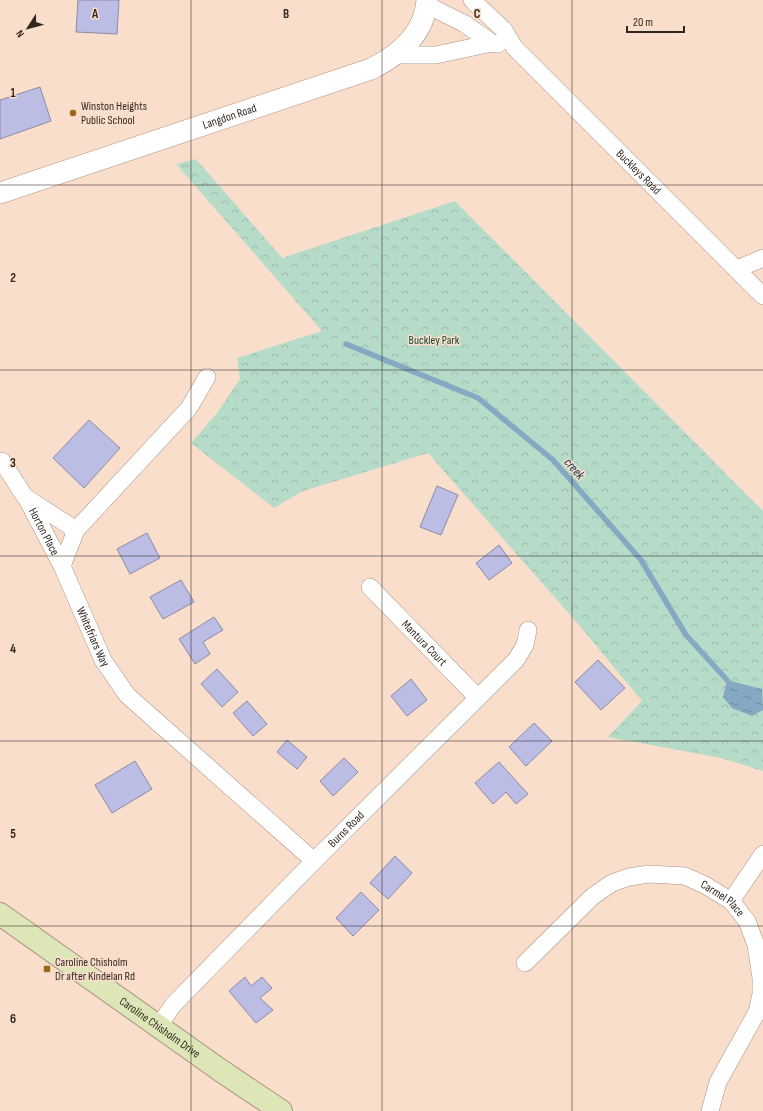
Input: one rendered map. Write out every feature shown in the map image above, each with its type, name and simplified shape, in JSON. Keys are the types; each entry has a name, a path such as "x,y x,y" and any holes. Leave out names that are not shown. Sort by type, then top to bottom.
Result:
{"main road":[{"name":"Caroline Chisholm Drive","path":"0,914 220,1070 281,1111"}],"street":[{"name":"Buckleys Road","path":"472,0 504,30 514,47 759,292"},
{"path":"427,2 465,24 492,43"},
{"name":"Langdon Road","path":"0,193 371,69 395,55 406,46 414,36 422,21 427,2"},
{"path":"395,55 436,55 492,43 514,47"},
{"path":"736,269 763,258"},
{"path":"759,292 763,267"},
{"path":"62,566 76,530 189,408 207,377"},
{"name":"Horton Place","path":"2,461 26,497 62,566"},
{"name":"Horton Place","path":"26,497 76,530"},
{"name":"Whitefriars Way","path":"62,566 102,660 127,695 314,861"},
{"name":"Mantura Court","path":"370,587 478,698"},
{"name":"Burns Road","path":"159,1026 173,1005 314,861 516,660 525,645 528,630"},
{"path":"731,902 763,854"},
{"name":"Carmel Place","path":"525,963 593,896 612,883 629,877 649,874 685,876 706,885 731,902 747,921 756,944 761,978 761,994 757,1012 718,1082 710,1111"}],"green space":[{"name":"Buckley Park","path":"196,159 282,258 455,201 763,511 763,771 721,758 608,737 642,701 579,625 428,453 303,491 274,508 191,443 217,413 240,379 237,358 322,331 176,164"}],"water":[{"path":"727,680 762,689 763,710 752,716 732,708 723,697"}],"building":[{"path":"78,0 119,0 117,34 76,32"},
{"path":"40,87 51,121 0,139 0,100"},
{"path":"89,420 120,448 84,488 53,458"},
{"path":"437,486 458,495 441,535 420,527"},
{"path":"147,533 160,558 130,574 117,549"},
{"path":"499,545 512,563 489,580 476,563"},
{"path":"181,580 194,602 163,619 150,597"},
{"path":"214,617 223,630 203,642 210,654 195,664 179,639"},
{"path":"598,660 625,688 601,710 575,682"},
{"path":"217,669 238,692 222,707 201,684"},
{"path":"411,679 427,700 407,716 391,696"},
{"path":"247,701 267,724 253,736 233,713"},
{"path":"534,723 552,741 526,766 509,747"},
{"path":"287,740 307,757 297,769 277,752"},
{"path":"344,758 358,772 333,796 320,781"},
{"path":"135,761 152,789 112,813 95,785"},
{"path":"499,762 528,794 516,804 506,792 493,804 475,783"},
{"path":"395,856 412,873 388,899 370,883"},
{"path":"361,892 379,910 353,936 336,918"},
{"path":"245,977 251,986 262,977 272,988 260,998 273,1010 256,1023 229,991"}],"waterway":[{"name":"creek","path":"346,344 478,398 553,460 641,560 686,635 727,680"}],"place":[{"name":"Winston Heights Public School","path":"73,113"},
{"name":"Caroline Chisholm Dr after Kindelan Rd","path":"47,969"}]}
